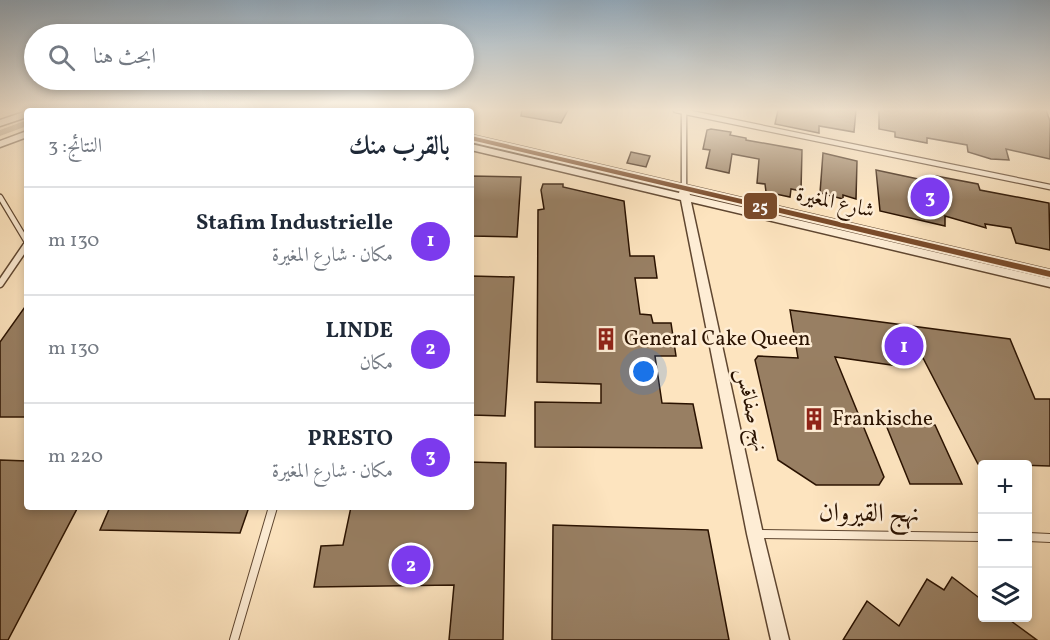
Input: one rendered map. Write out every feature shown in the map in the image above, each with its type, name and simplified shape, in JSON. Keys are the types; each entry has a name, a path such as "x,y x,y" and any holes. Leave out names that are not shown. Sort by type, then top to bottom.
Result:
{"street":[{"name":"شارع المغيرة","path":"478,140 1050,283"},
{"name":"شارع المغيرة","path":"474,148 1050,274"},
{"name":"نهج صفاقس","path":"684,193 755,534 780,640"}],"lane":[{"path":"684,140 684,193"},
{"path":"823,140 1050,187"},
{"path":"0,197 24,237"},
{"path":"0,284 24,252"},
{"path":"234,640 272,510"},
{"name":"نهج القيروان","path":"755,534 978,537"},
{"path":"1032,537 1050,538"}],"building":[{"path":"705,140 746,140 802,150 801,191 791,189 790,197 766,192 765,184 757,183 759,159 732,154 729,173 706,168 710,150 703,149"},
{"path":"910,140 927,140 927,143"},
{"path":"938,140 1050,140 1050,159 1006,149 1009,160 991,159 968,152 967,145"},
{"path":"631,152 650,156 646,167 627,163"},
{"path":"823,153 857,161 856,199 843,195 843,199 820,193"},
{"path":"876,170 937,183 936,176 978,184 980,190 1049,203 1050,250 1016,243 1011,228 985,224 986,228 945,216 945,226 880,211"},
{"path":"474,176 521,177 517,237 474,236"},
{"path":"543,184 563,184 563,187 624,201 630,256 654,256 657,278 635,278 640,314 651,315 653,323 671,323 676,356 655,356 662,403 693,404 702,448 535,447 535,402 601,403 601,384 537,382 538,210 544,209 541,190"},
{"path":"474,276 514,277 505,416 474,415"},
{"path":"24,308 24,417 0,417 0,342"},
{"path":"790,310 1010,339 1035,399 1050,399 1050,466 1032,466 1032,460 978,460 978,464 923,358 905,367 835,357 884,477 879,485 816,485 778,460 755,360 758,356 798,358"},
{"path":"886,425 935,425 962,484 910,484"},
{"path":"0,460 24,461 24,510 76,510 8,640 0,640"},
{"path":"474,462 506,463 503,640 449,640 454,585 314,587 321,546 343,545 350,510 474,510"},
{"path":"109,510 248,510 240,533 100,530"},
{"path":"553,525 708,530 729,640 552,640"},
{"path":"952,577 978,597 978,622 1012,622 1037,640 843,640 867,601 899,626 927,579 944,590"}],"transit line":[{"name":"25","path":"479,140 1050,274"}],"place":[{"name":"PRESTO","path":"930,197"},
{"name":"General Cake Queen","path":"606,339"},
{"name":"Stafim Industrielle","path":"904,346"},
{"name":"Frankische","path":"814,419"},
{"name":"LINDE","path":"411,565"}]}
